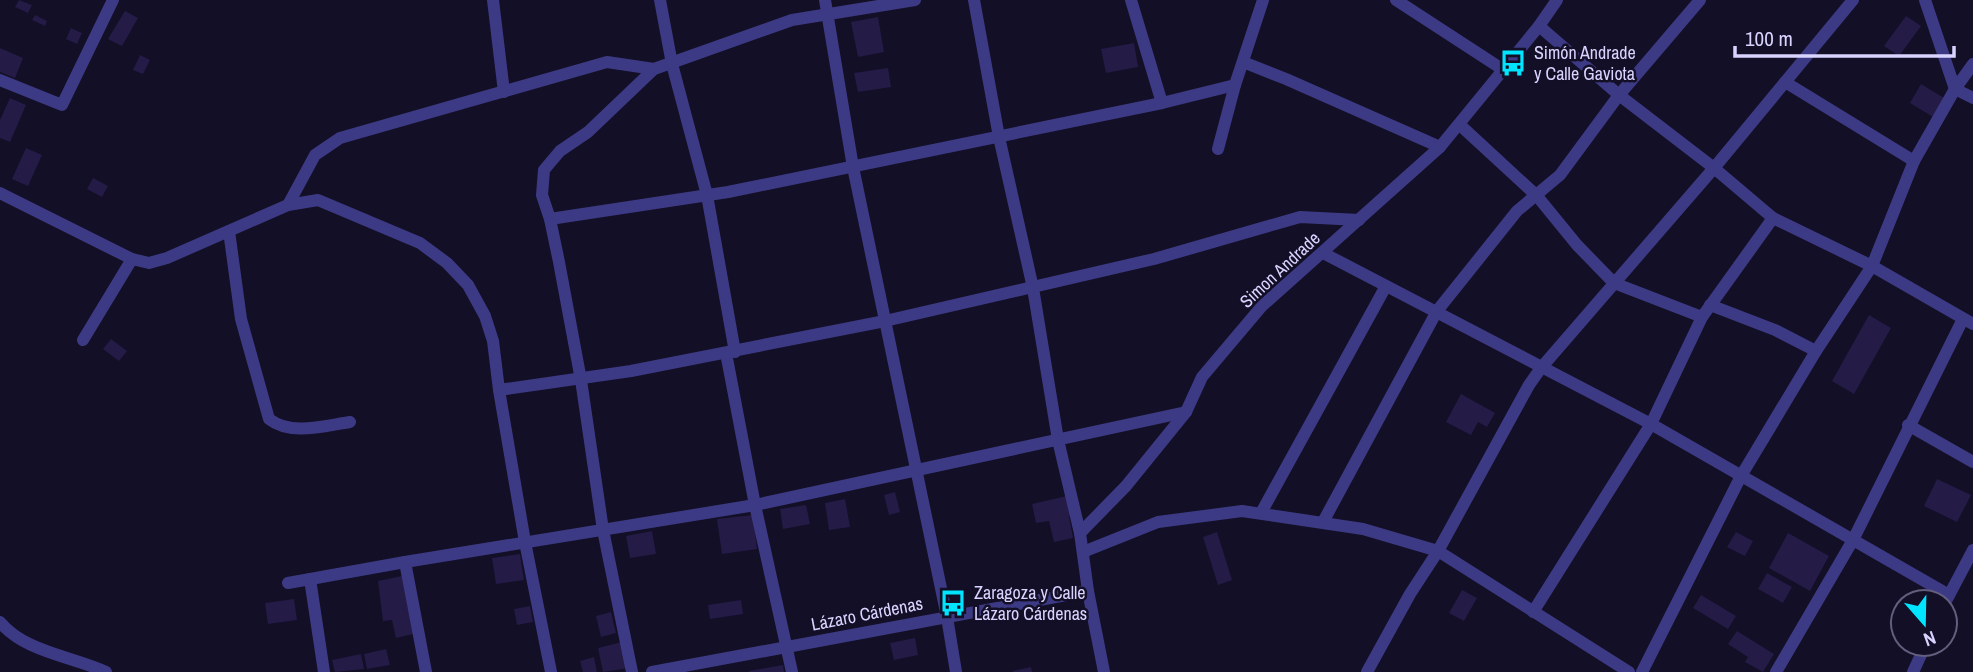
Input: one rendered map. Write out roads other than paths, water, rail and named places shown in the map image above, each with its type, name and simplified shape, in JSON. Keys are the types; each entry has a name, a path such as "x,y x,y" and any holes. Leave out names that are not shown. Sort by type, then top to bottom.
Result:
{"street":[{"path":"0,80 62,105 113,0"},
{"path":"493,0 504,92"},
{"path":"660,0 672,64 707,195 755,505 792,672"},
{"path":"825,0 853,167 947,617 956,672"},
{"path":"288,205 315,155 340,138 607,62 654,69 792,20 915,0"},
{"path":"974,0 999,137 1033,288 1058,440 1080,533 1104,672"},
{"path":"1131,0 1162,103"},
{"path":"1218,149 1235,85 1263,0"},
{"path":"1395,0 1502,69"},
{"name":"Simon Andrade","path":"1080,533 1126,486 1186,412 1202,377 1262,306 1440,147 1539,26 1557,0"},
{"path":"1323,522 1437,311 1517,211 1560,175 1619,95 1700,0"},
{"path":"1367,672 1541,368 1853,0"},
{"path":"1925,0 1955,89 1973,98"},
{"path":"1539,26 1619,95 1714,167 1773,218 1872,266 1968,322 1908,425 1853,540 1776,672"},
{"path":"1243,62 1440,147"},
{"path":"1642,672 1741,476 1816,351 1872,266 1914,161 1955,89 1973,64"},
{"path":"632,672 603,530 580,380 550,219 542,195 544,170 560,151 588,132 654,69"},
{"path":"1785,82 1914,161"},
{"path":"550,219 727,192 1162,103 1235,85"},
{"path":"1460,125 1537,196 1614,284 1702,317"},
{"path":"0,193 132,258 149,263 167,258 288,205 318,200 421,243 447,263 468,285 485,316 493,341 525,542 551,672"},
{"path":"499,390 580,380 885,321 1154,259 1300,217 1360,220"},
{"path":"1532,612 1651,424 1702,317 1773,218"},
{"path":"229,231 241,319 269,419 279,427 300,428 349,422"},
{"path":"1323,253 1651,424 1853,540 1929,588"},
{"path":"83,340 132,258"},
{"path":"1261,513 1387,286"},
{"path":"1710,305 1775,330 1816,351"},
{"path":"288,583 755,505 1186,412"},
{"path":"1908,425 1973,462"},
{"path":"1083,552 1158,522 1242,511 1363,529 1438,551 1629,672"},
{"path":"1953,588 1973,551"},
{"path":"405,562 426,672"},
{"path":"310,579 324,672"},
{"name":"Lázaro Cárdenas","path":"652,672 1088,591"},
{"path":"0,622 9,633 31,645 106,672"}],"place":[{"name":"Simón Andrade y Calle Gaviota","path":"1513,63"},
{"name":"Zaragoza y Calle Lázaro Cárdenas","path":"953,603"}]}
